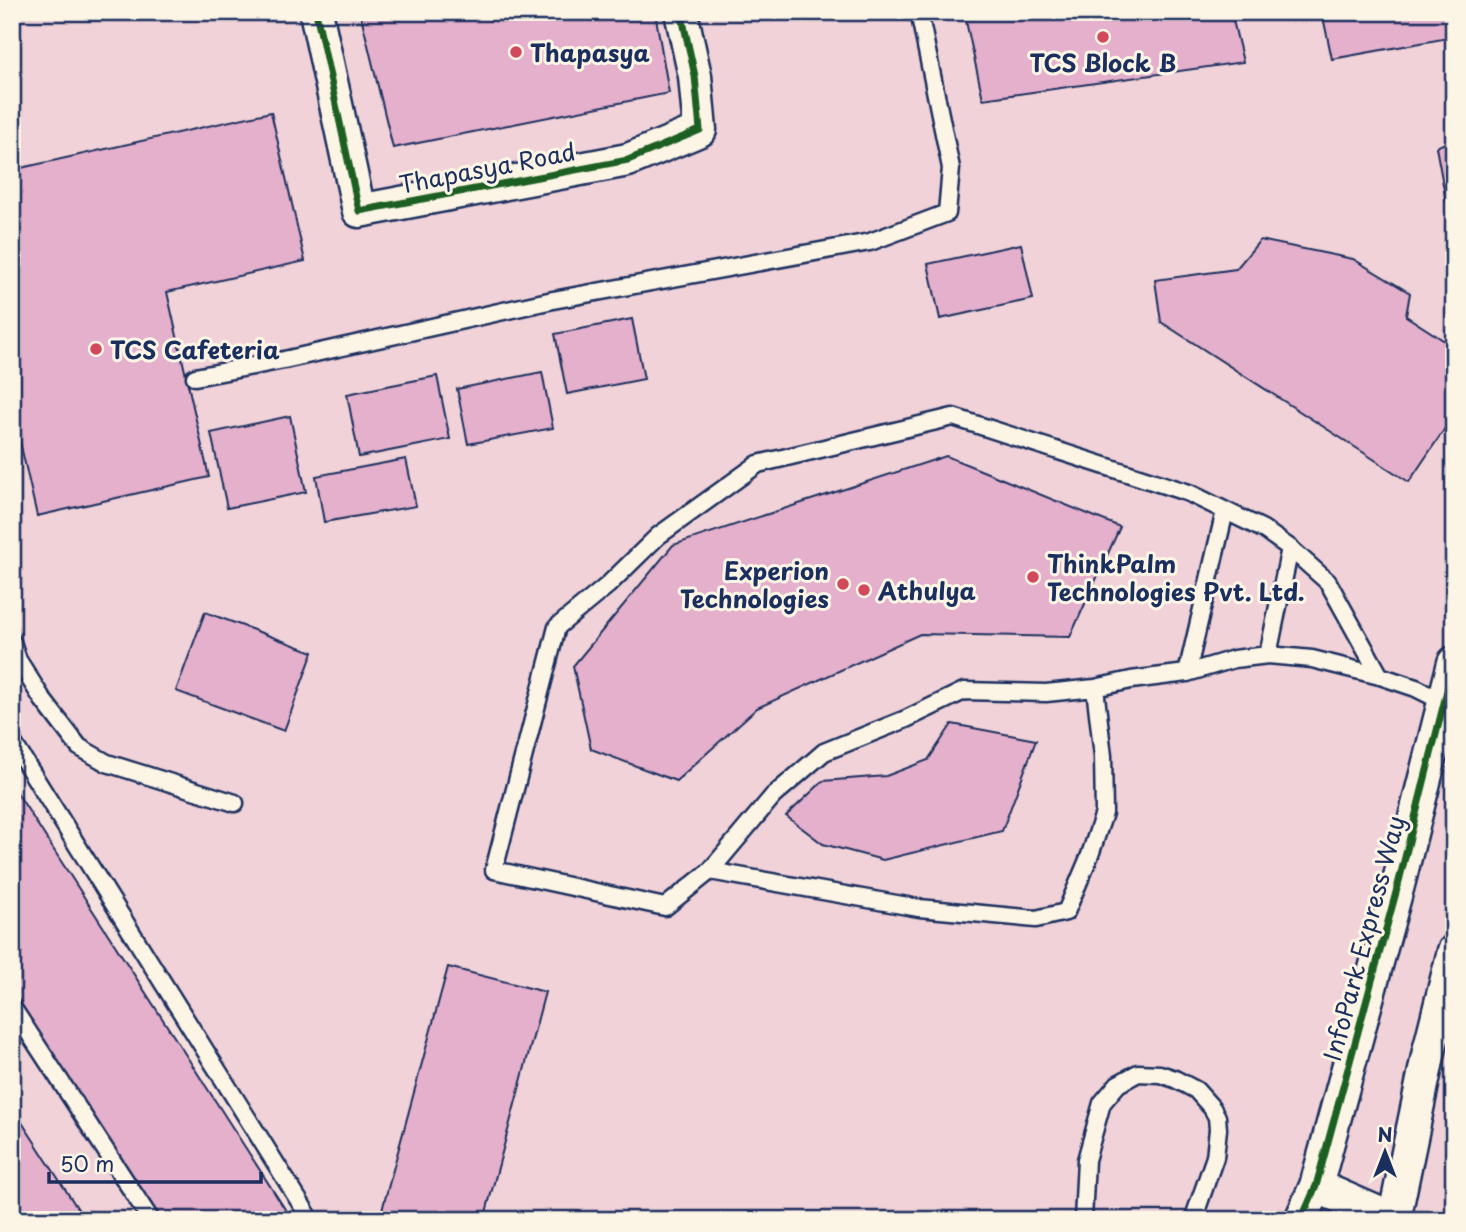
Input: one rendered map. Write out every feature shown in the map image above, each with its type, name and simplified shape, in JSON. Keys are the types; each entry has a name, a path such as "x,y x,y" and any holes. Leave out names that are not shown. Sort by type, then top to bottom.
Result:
{"street":[{"name":"Thapasya Road","path":"316,12 359,211 628,160 700,130 695,76 681,12"},
{"name":"InfoPark Express Way","path":"1301,1220 1316,1185 1448,704 1454,663"},
{"path":"1316,1185 1394,1220 1429,1051 1454,951"}],"lane":[{"path":"195,377 553,300 870,242 947,213 951,169 919,12"},
{"path":"1380,676 1328,582 1290,548 1263,529 1189,494 953,417 758,464 659,536 607,585 556,627 494,870 665,907 710,871 772,796 824,752 906,719 964,691 1046,693 1095,688 1131,680 1187,673 1234,659 1268,655 1312,659 1380,676 1416,688 1448,704"},
{"path":"1187,673 1225,511"},
{"path":"1268,655 1290,548"},
{"path":"12,642 18,660 43,700 79,747 107,763 235,803"},
{"path":"710,871 919,908 1036,919 1066,912 1104,813 1103,756 1095,688"},
{"path":"12,741 311,1220"},
{"path":"12,1007 151,1220"},
{"path":"1083,1220 1086,1160 1102,1103 1118,1084 1138,1073 1160,1074 1196,1090 1217,1117 1215,1157 1193,1220"}],"shaded area":[{"path":"12,12 1454,12 1454,1220 324,1220 12,723"},
{"path":"12,784 278,1220 12,1220"}],"building":[{"name":"Thapasya","path":"360,12 655,12 669,93 393,148"},
{"name":"TCS Block B","path":"964,12 1231,12 1243,62 983,99"},
{"path":"1322,12 1454,12 1454,37 1332,59"},
{"name":"TCS Cafeteria","path":"271,112 305,261 167,292 209,477 37,516 12,407 12,170"},
{"path":"1454,139 1454,200 1446,201 1436,147"},
{"path":"1260,240 1353,259 1410,293 1406,316 1454,347 1454,415 1409,482 1161,322 1155,280 1236,269"},
{"path":"1021,244 1033,299 940,319 928,264"},
{"path":"632,319 644,379 567,394 555,334"},
{"path":"542,372 553,428 468,444 457,389"},
{"path":"437,376 450,439 359,457 347,394"},
{"path":"290,416 306,492 227,508 211,433"},
{"name":"Athulya","path":"946,456 1120,527 1070,637 920,634 757,708 676,781 591,749 573,666 673,545"},
{"path":"406,459 416,506 324,522 316,476"},
{"path":"205,612 313,652 284,731 176,691"},
{"path":"952,724 1036,740 1002,831 883,860 823,844 786,816 823,781 886,776 928,760"},
{"path":"12,785 292,1220 157,1220 12,994"},
{"path":"448,967 545,992 484,1220 404,1220 381,1214"},
{"path":"12,1107 85,1220 12,1220"}],"cycle path":[{"path":"316,12 359,211 628,160 700,130 695,76 681,12"},
{"path":"1301,1220 1316,1186 1398,885 1454,663"}],"place":[{"name":"TCS Block B","path":"1103,37"},
{"name":"Thapasya","path":"516,52"},
{"name":"TCS Cafeteria","path":"96,349"},
{"name":"ThinkPalm Technologies Pvt. Ltd.","path":"1033,577"},
{"name":"Experion Technologies","path":"843,584"},
{"name":"Athulya","path":"864,590"}]}
